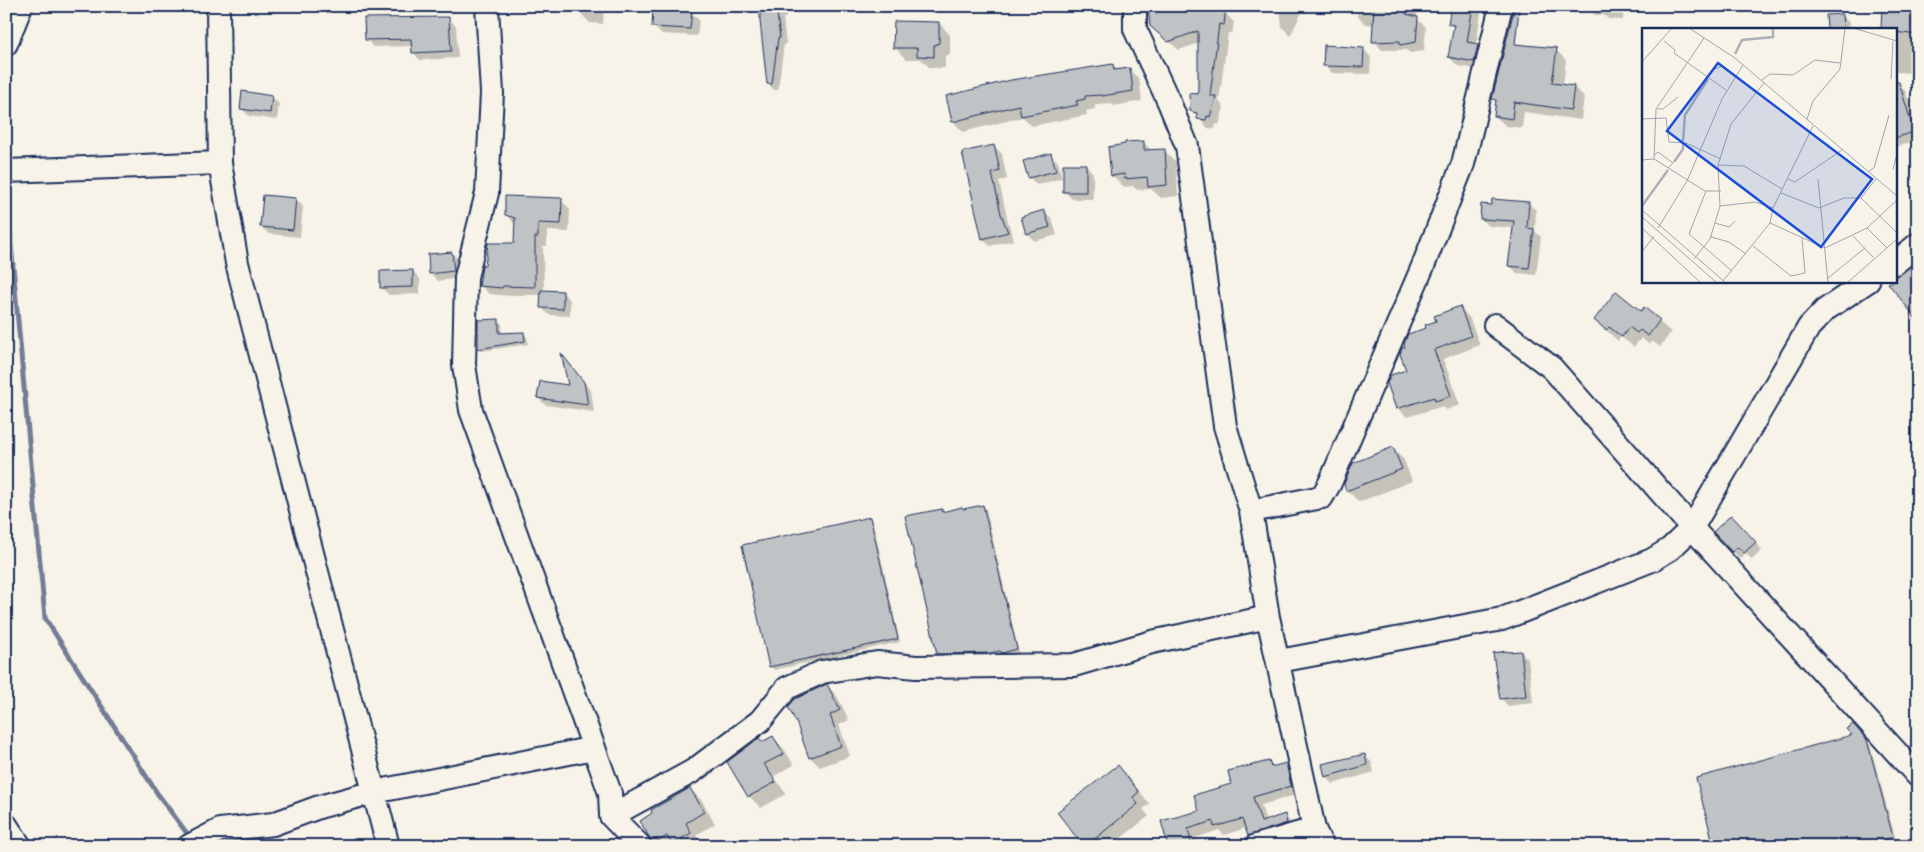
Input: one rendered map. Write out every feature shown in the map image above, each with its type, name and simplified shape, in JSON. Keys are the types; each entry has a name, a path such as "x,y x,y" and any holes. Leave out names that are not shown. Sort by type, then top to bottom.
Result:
{"street":[{"path":"6,44 21,6"},
{"path":"218,6 220,163 238,263 388,846"},
{"path":"486,6 492,93 487,193 466,277 464,365 470,410 610,793 611,816 640,846"},
{"path":"1135,6 1135,29 1187,146 1225,426 1251,511 1268,618 1318,838 1256,846"},
{"path":"1251,511 1322,497 1330,483 1423,266 1464,164 1501,6"},
{"path":"6,171 220,163"},
{"path":"1896,262 1918,244"},
{"path":"1279,661 1502,619 1652,560 1670,549 1692,528 1809,327 1825,310 1867,282"},
{"path":"1495,325 1552,368 1692,528 1918,776"},
{"path":"611,816 693,771 760,721 787,688 822,672 877,663 916,667 1074,665 1152,642 1268,618"},
{"path":"189,846 220,830 273,824 319,807 374,792 594,748"},
{"path":"6,825 20,846"}],"building":[{"path":"653,6 670,6 670,9 692,11 690,29 652,27"},
{"path":"760,6 776,6 780,38 778,38 772,84 767,84"},
{"path":"1148,6 1226,6 1224,25 1219,24 1210,96 1216,96 1210,117 1207,116 1206,120 1197,119 1197,113 1190,111 1189,93 1198,94 1198,31 1168,42 1150,26"},
{"path":"1374,6 1408,6 1406,14 1418,17 1416,42 1400,45 1400,41 1372,42"},
{"path":"1451,6 1473,6 1467,42 1478,44 1474,62 1448,57 1454,25 1448,24"},
{"path":"1882,6 1913,6 1912,11 1918,12 1918,35 1896,32 1896,28 1881,28"},
{"path":"1514,10 1519,10 1515,44 1557,48 1552,83 1574,86 1571,110 1514,102 1512,119 1494,116 1496,100 1492,99"},
{"path":"1842,14 1843,28 1827,28 1826,15"},
{"path":"449,17 451,51 412,53 411,39 365,40 364,18"},
{"path":"894,21 939,22 939,43 934,45 934,57 917,56 917,48 893,48"},
{"path":"1324,45 1364,48 1363,67 1323,66"},
{"path":"1113,64 1114,70 1130,68 1133,91 1102,96 1085,96 1085,99 1076,101 1078,105 1021,116 1019,105 952,122 946,96 1011,80"},
{"path":"1896,82 1899,82 1914,132 1896,138"},
{"path":"242,91 272,96 270,113 240,109"},
{"path":"1144,141 1144,150 1165,149 1167,185 1148,187 1147,177 1125,179 1124,174 1111,176 1108,147 1125,144 1125,142"},
{"path":"994,145 1000,171 992,173 1001,214 1008,232 982,239 962,152"},
{"path":"1051,153 1056,171 1028,178 1023,161"},
{"path":"1063,164 1086,164 1086,192 1063,192"},
{"path":"263,195 296,198 293,230 260,227"},
{"path":"505,196 562,198 561,224 538,223 538,237 535,237 535,287 503,286 502,288 479,286 482,266 485,266 488,243 514,243 515,218 505,215"},
{"path":"1492,199 1529,202 1527,228 1534,229 1529,268 1508,266 1514,221 1480,219 1481,204 1491,205"},
{"path":"1044,210 1050,227 1026,234 1021,217"},
{"path":"452,252 454,271 429,274 428,254"},
{"path":"1918,261 1918,321 1888,283 1896,282 1896,276"},
{"path":"413,270 413,287 380,288 380,271"},
{"path":"541,290 563,291 563,309 540,308"},
{"path":"1616,291 1641,311 1644,307 1660,320 1648,336 1640,330 1637,333 1629,327 1622,337 1609,327 1606,330 1594,320"},
{"path":"1460,306 1471,336 1434,350 1451,396 1435,401 1434,397 1396,409 1387,383 1391,375 1406,370 1400,354 1402,348 1405,347 1404,344 1408,334 1426,328 1425,325 1436,321 1434,316"},
{"path":"499,319 499,333 524,332 525,341 478,349 478,320"},
{"path":"561,353 584,382 588,405 537,398 540,381 568,385"},
{"path":"1393,447 1402,469 1346,491 1344,484 1353,463"},
{"path":"983,505 1017,649 1002,653 1000,651 990,653 937,654 905,516 942,509 942,512 962,507 963,509"},
{"path":"1731,515 1756,542 1744,553 1738,547 1732,552 1713,532"},
{"path":"870,517 898,639 769,667 742,545"},
{"path":"1521,651 1526,696 1500,699 1493,653"},
{"path":"827,684 840,710 830,715 841,746 809,758 796,722 788,707 795,699"},
{"path":"1853,724 1867,740 1893,837 1863,846 1714,846 1696,778 1852,735 1846,729"},
{"path":"773,736 784,754 764,764 776,782 748,797 727,762 759,738 762,742"},
{"path":"1365,754 1367,765 1325,777 1322,764"},
{"path":"1269,761 1271,767 1286,763 1291,786 1253,797 1261,822 1285,814 1287,823 1248,836 1242,819 1214,827 1213,821 1188,829 1192,846 1168,846 1161,821 1199,811 1194,795 1231,784 1228,771"},
{"path":"1118,765 1139,792 1133,797 1138,804 1086,846 1083,846 1057,812"},
{"path":"690,788 704,812 686,823 691,833 672,844 667,836 653,844 640,821 652,813 651,810"}],"waterway":[{"path":"6,65 13,49"},
{"path":"6,189 45,618 157,793 189,836"}]}
